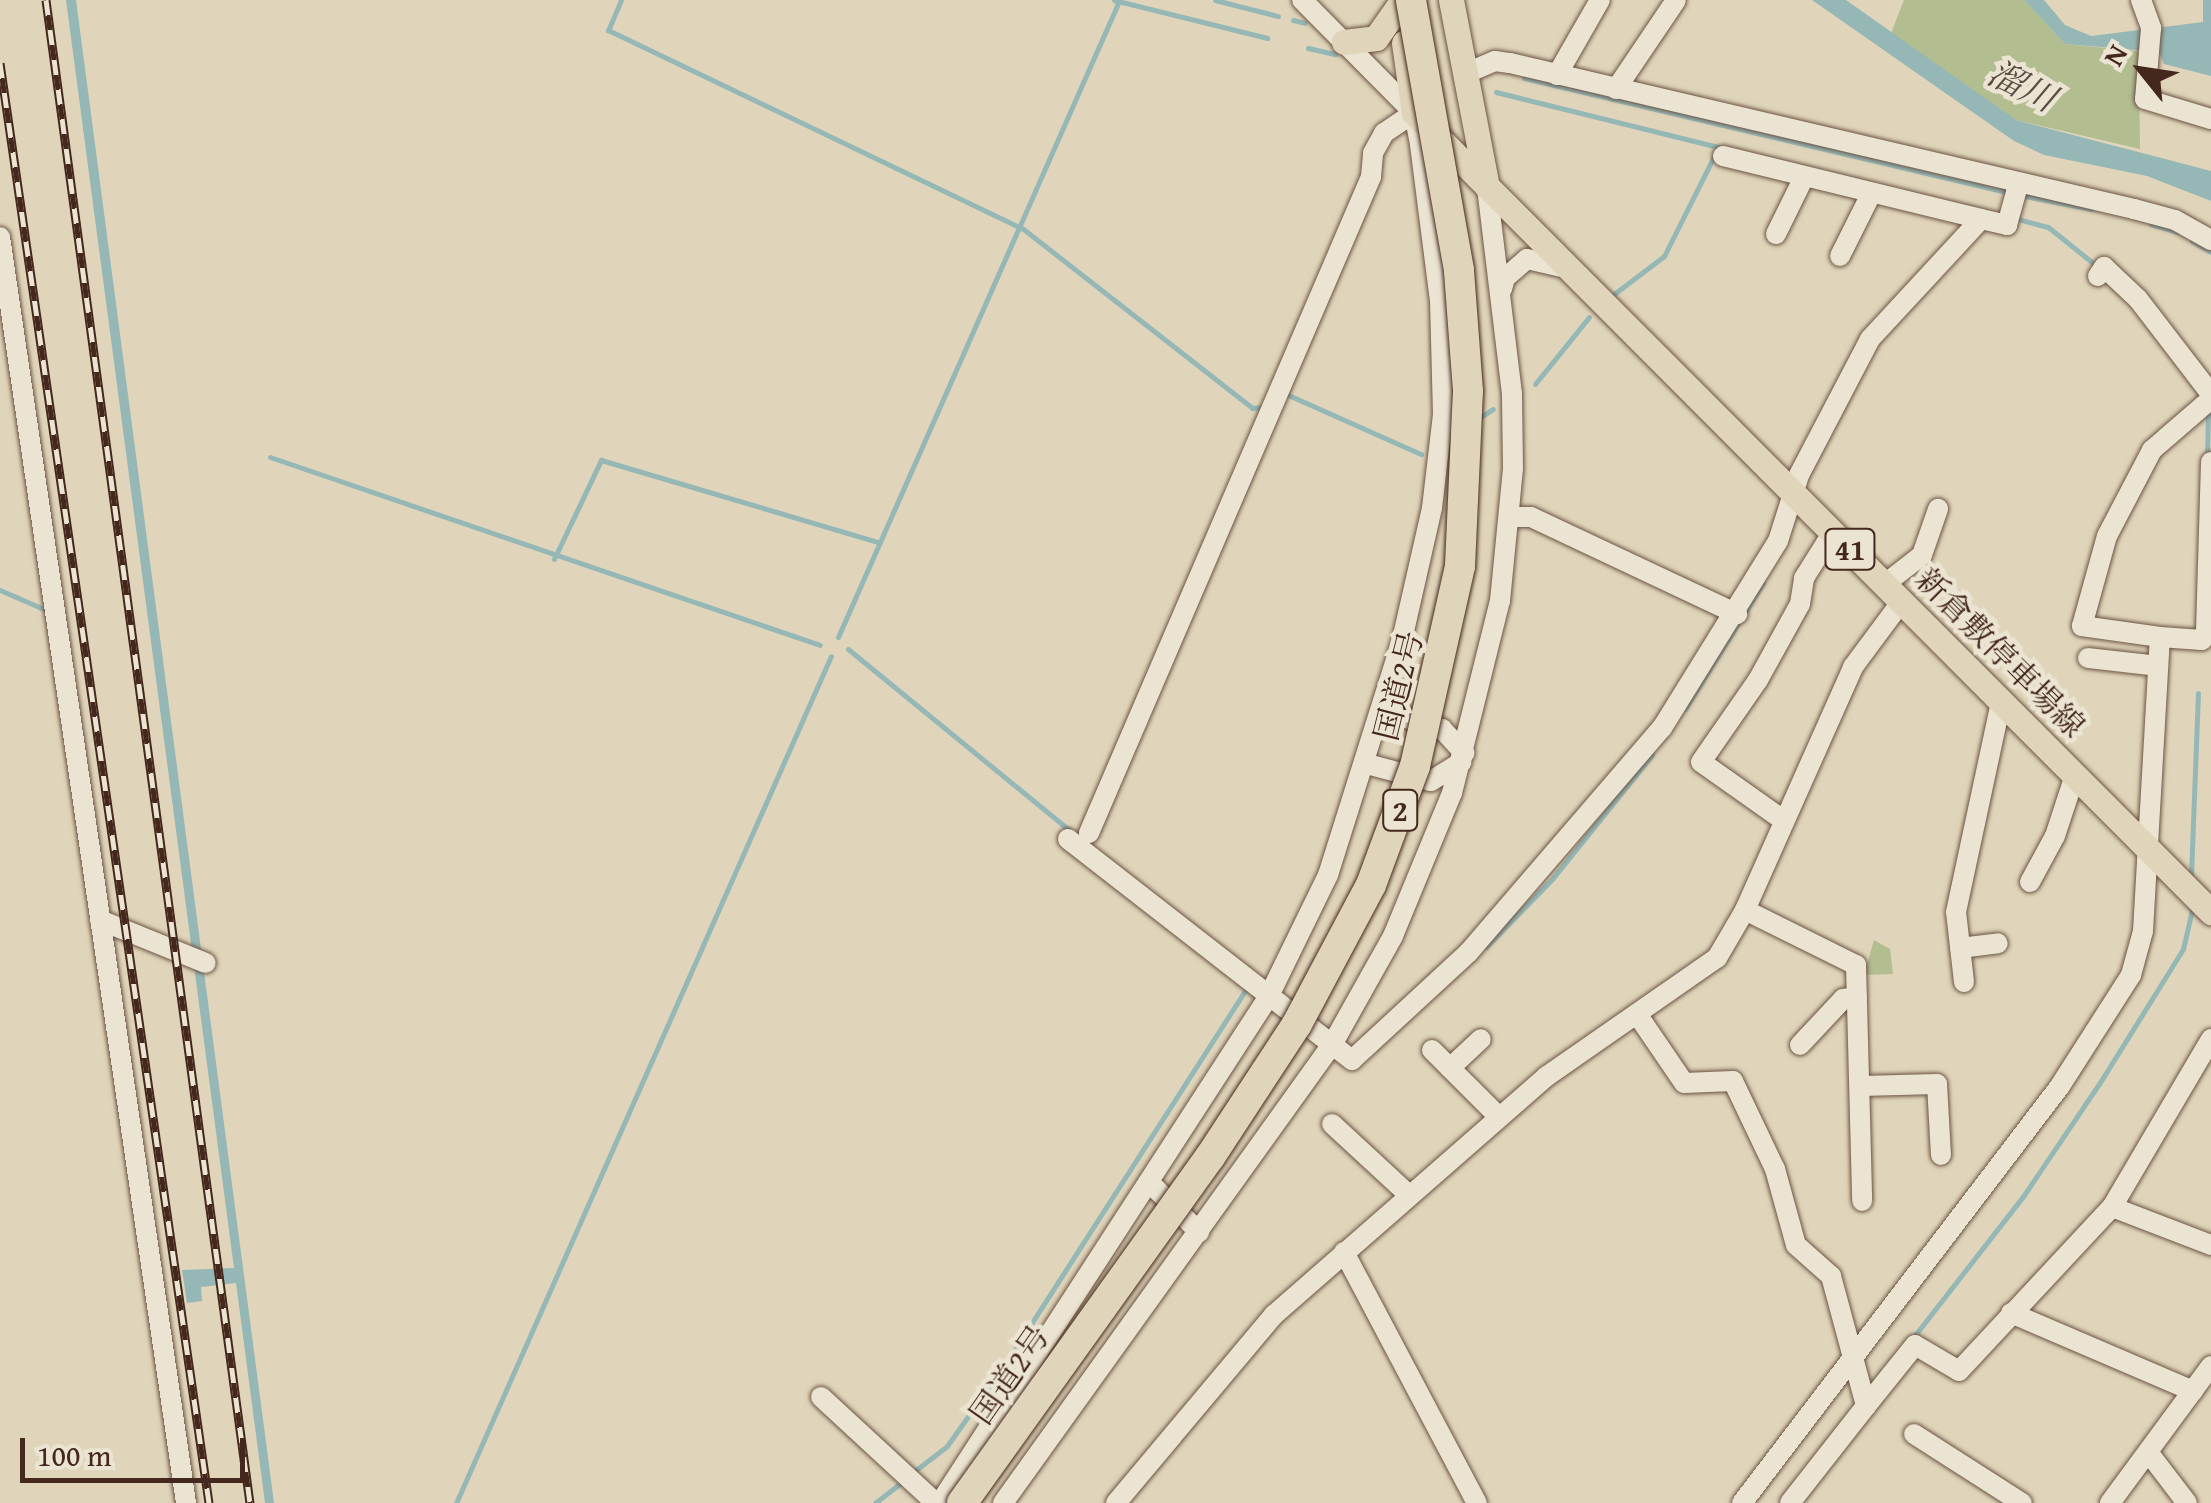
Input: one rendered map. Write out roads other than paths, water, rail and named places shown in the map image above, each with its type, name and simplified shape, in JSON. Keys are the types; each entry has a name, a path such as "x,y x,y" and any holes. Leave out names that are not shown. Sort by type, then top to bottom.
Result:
{"highway":[{"name":"国道2号","path":"962,1503 1210,1157 1297,1024 1371,885 1415,766 1460,566 1468,391 1459,270 1402,2"}],"main road":[{"path":"1452,0 1469,72 1487,187"},
{"path":"1344,42 1376,38 1402,2"},
{"path":"1402,2 1414,113"},
{"path":"1414,113 1469,72"},
{"name":"新倉敷停車場線","path":"1414,113 2211,912"}],"street":[{"path":"821,1396 938,1503 1149,1182 1257,987 1328,875 1367,764 1384,711 1432,508 1443,415 1440,301 1414,113 1302,0"},
{"path":"1558,75 1600,0"},
{"path":"1616,89 1676,0"},
{"path":"2138,0 2151,28 2152,53 2144,100 2211,120"},
{"path":"1469,72 1495,61 1616,89 2003,208"},
{"path":"1414,113 1384,133 1373,153 1371,177 1279,391 1079,836 1257,987 1352,1060 1469,952 1662,728 1737,614 1778,542 1794,492 1870,338 2003,208"},
{"path":"1723,156 1871,194 2175,220 2211,240"},
{"path":"1776,234 1804,177"},
{"path":"1003,1503 1332,1043 1393,936 1462,758 1493,634 1510,517 1512,394 1487,187"},
{"path":"1840,256 1871,194"},
{"path":"0,236 186,1503"},
{"path":"1502,290 1505,278 1527,259 1566,269"},
{"path":"2100,273 2177,344 2209,399 2152,450 2108,536 2082,626 2202,640 2211,462"},
{"path":"1116,1503 1235,1357 1344,1252 1499,1117 1717,958 1745,910 1853,667 1894,592 1922,555 1938,509"},
{"path":"1510,517 1531,517 1737,614"},
{"path":"1783,820 1701,762 1758,680 1833,532"},
{"path":"1742,1503 2060,1086 2121,992 2143,931 2160,636"},
{"path":"2088,658 2158,666"},
{"path":"1964,982 1956,912 2000,702"},
{"path":"1384,711 1442,729 1462,758"},
{"path":"1367,764 1431,781 1462,758"},
{"path":"2030,882 2055,836 2076,775"},
{"path":"1745,910 1856,965 1862,1200"},
{"path":"100,920 200,961"},
{"path":"1960,948 1998,944"},
{"path":"1800,1045 1843,999 1858,998"},
{"path":"1637,1014 1684,1084 1729,1078 1738,1088 1775,1169 1796,1245 1831,1276 1864,1403"},
{"path":"1450,1068 1482,1039"},
{"path":"1790,1503 1864,1403 1915,1344 1959,1371 2112,1207 2211,1039"},
{"path":"1432,1050 1499,1117"},
{"path":"1861,1086 1938,1084 1941,1155"},
{"path":"1332,1124 1410,1195"},
{"path":"1149,1182 1199,1232"},
{"path":"2112,1207 2211,1245"},
{"path":"1344,1252 1477,1503"},
{"path":"2010,1312 2193,1391"},
{"path":"2110,1503 2211,1366"},
{"path":"1914,1434 2022,1503"},
{"path":"2148,1452 2187,1503"}],"water":[{"path":"66,0 76,0 274,1503 265,1503 236,1283 201,1287 202,1301 187,1303 182,1270 234,1268"},
{"path":"1812,0 1846,0 2016,120 2211,171 2211,201 2147,176 2044,155 2014,141"},
{"path":"2024,0 2044,0 2065,25 2091,36 2203,22 2203,0 2211,0 2211,76 2164,64 2159,52 2065,44"}],"waterway":[{"path":"621,0 608,30 1022,228 1252,408 1262,407"},
{"path":"1114,0 1267,38"},
{"path":"1215,0 1278,16"},
{"path":"838,637 1119,1"},
{"path":"1293,20 1305,23"},
{"path":"1308,48 1335,54"},
{"path":"1524,78 2008,192"},
{"path":"1496,92 1722,148"},
{"path":"1614,294 1664,256 1715,154"},
{"path":"2019,195 2092,209"},
{"path":"2014,218 2048,227 2098,267"},
{"path":"2151,224 2178,232"},
{"path":"2192,241 2211,252"},
{"path":"1535,384 1589,317"},
{"path":"1286,394 1421,454"},
{"path":"1476,420 1493,409"},
{"path":"2207,456 2208,412"},
{"path":"270,457 820,645"},
{"path":"554,559 601,460 878,542"},
{"path":"1685,709 1763,583"},
{"path":"0,590 46,610"},
{"path":"848,649 1070,831"},
{"path":"456,1503 831,656"},
{"path":"2191,875 2198,693"},
{"path":"1486,947 1553,878 1652,755"},
{"path":"1912,1339 2024,1195 2099,1084 2183,949 2192,910"},
{"path":"1015,1349 1249,985"},
{"path":"912,1473 947,1446 1002,1368"},
{"path":"875,1503 904,1480"}],"railway":[{"path":"46,0 250,1503"},
{"path":"0,63 209,1503"}],"water label":[{"name":"溜川","path":"2022,86"}]}
